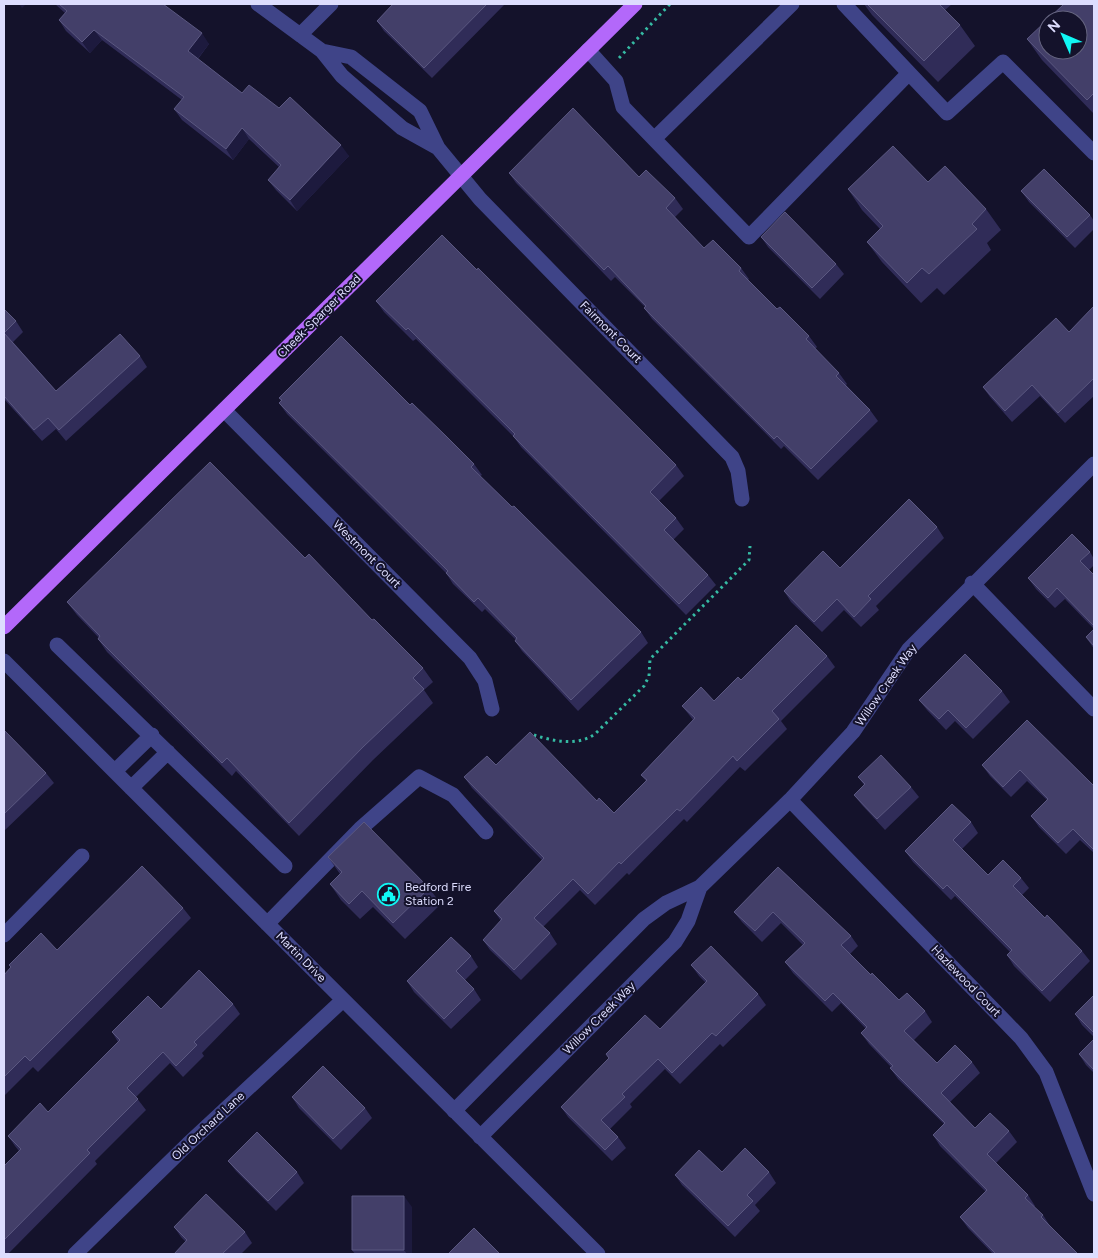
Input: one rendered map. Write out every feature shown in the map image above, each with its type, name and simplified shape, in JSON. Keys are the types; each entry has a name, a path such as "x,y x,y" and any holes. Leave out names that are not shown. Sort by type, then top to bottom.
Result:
{"main road":[{"name":"Cheek-Sparger Road","path":"4,627 635,4"}],"street":[{"path":"258,4 322,51 342,76 402,128 438,148"},
{"path":"300,34 331,4"},
{"path":"654,139 792,4"},
{"path":"844,4 947,113 1003,62 1094,153"},
{"path":"588,50 616,81 623,108 749,237 909,73"},
{"path":"322,51 351,57 420,111 438,148"},
{"name":"Fairmont Court","path":"438,148 460,177 722,445 732,457 738,470 742,498"},
{"name":"Westmont Court","path":"224,410 470,658 485,681 492,709"},
{"name":"Willow Creek Way","path":"454,1111 644,919 666,903 700,887 790,800 853,732 909,649 972,583 1094,464"},
{"path":"972,583 1094,709"},
{"path":"57,645 285,866"},
{"name":"Martin Drive","path":"4,660 598,1254"},
{"path":"114,771 152,735"},
{"path":"131,788 168,752"},
{"path":"267,924 360,829 419,777 453,795 486,832"},
{"name":"Hazlewood Court","path":"790,800 1021,1038 1046,1072 1094,1194"},
{"path":"4,934 82,856"},
{"name":"Willow Creek Way","path":"480,1137 675,942 688,921 700,887"},
{"name":"Old Orchard Lane","path":"75,1254 188,1144 344,1000"}],"path":[{"path":"607,71 670,4"},
{"path":"534,735 572,741 589,739 596,733 644,686 649,676 650,658 749,560 750,546"}],"building":[{"path":"59,4 163,4 202,33 188,51 242,93 249,85 279,108 290,97 341,145 290,200 268,180 281,165 242,128 226,149 174,109 184,97 94,30 82,42 59,20 67,11"},
{"path":"393,4 487,4 424,68 377,21"},
{"path":"867,4 939,4 960,25 924,61"},
{"path":"1064,4 1094,4 1094,93 1087,100 1048,60 1088,60 1088,10 1058,10"},
{"path":"1038,29 1038,50 1027,39"},
{"path":"573,108 639,177 646,170 675,198 666,208 704,248 713,240 741,268 739,271 777,309 780,307 809,336 806,339 839,373 836,376 870,410 811,469 777,436 774,439 644,308 646,306 608,266 604,270 509,173"},
{"path":"893,146 928,182 945,166 986,209 972,224 977,229 929,274 922,268 907,283 867,242 883,226 848,189"},
{"path":"1044,169 1090,215 1067,237 1021,191"},
{"path":"785,212 836,264 812,288 761,237"},
{"path":"442,235 477,270 478,268 676,465 650,492 676,518 664,530 708,575 679,604 513,436 515,434 408,328 406,330 376,301"},
{"path":"1094,306 1094,378 1058,413 1032,385 1005,411 983,387 1056,318 1069,332"},
{"path":"4,309 16,321 4,333"},
{"path":"4,333 56,391 120,334 140,356 59,430 48,418 34,430 4,396"},
{"path":"341,336 410,405 412,403 446,436 474,464 471,467 512,507 514,506 641,632 571,700 515,641 517,638 478,598 474,602 446,573 448,571 279,403 282,400 279,398"},
{"path":"210,462 305,558 309,554 372,620 374,619 423,668 413,678 424,689 363,747 289,823 227,758 222,763 98,639 100,636 67,602"},
{"path":"909,499 937,527 868,596 871,599 854,617 837,599 814,622 784,591 823,551 840,568"},
{"path":"1072,534 1090,552 1080,561 1094,575 1094,626 1057,588 1048,598 1028,578"},
{"path":"796,625 827,656 772,711 779,719 737,761 733,756 680,811 677,809 621,864 619,862 588,894 573,879 534,918 550,933 514,970 483,940 502,919 494,911 544,858 464,777 487,756 496,765 530,732 597,801 599,798 614,813 647,780 641,775 695,718 682,706 701,687 714,701 738,677 741,680"},
{"path":"1094,629 1094,646 1086,637"},
{"path":"965,654 1002,691 966,728 948,710 939,719 919,700"},
{"path":"1027,720 1094,786 1094,850 1073,829 1058,843 1031,816 1048,799 1020,770 1003,787 982,765"},
{"path":"4,730 46,773 4,814"},
{"path":"881,755 911,787 877,819 854,795 865,784 858,777"},
{"path":"952,804 971,822 953,840 988,875 1003,860 1021,878 1013,886 1045,918 1047,915 1082,951 1042,991 1007,955 1012,950 947,885 943,889 905,851"},
{"name":"Bedford Fire Station 2","path":"364,822 429,888 393,923 362,891 349,904 330,884 342,872 328,857"},
{"path":"142,866 183,908 30,1061 25,1056 4,1077 4,975 11,967 9,965 41,933 57,950"},
{"path":"778,867 851,936 841,945 871,975 872,973 899,1000 907,993 925,1011 904,1031 937,1063 955,1045 972,1062 941,1093 975,1128 990,1113 1009,1131 987,1154 1028,1195 1025,1198 1043,1215 1041,1217 1078,1254 996,1254 960,1217 987,1190 933,1135 945,1123 890,1068 893,1066 861,1033 867,1027 833,993 825,1001 785,962 805,943 773,912 755,931 734,912"},
{"path":"451,937 471,956 456,971 474,989 444,1019 407,981"},
{"path":"711,946 758,994 716,1036 712,1033 672,1073 658,1059 622,1094 625,1097 601,1120 618,1137 605,1150 561,1107 609,1058 606,1054 645,1015 660,1029 707,981 691,965"},
{"path":"199,970 233,1004 194,1042 197,1045 176,1066 163,1052 127,1088 138,1099 87,1150 90,1153 4,1240 4,1166 21,1149 8,1136 40,1103 48,1112 120,1040 112,1032 148,996 161,1009"},
{"path":"1094,995 1094,1033 1075,1014"},
{"path":"1094,1039 1094,1070 1079,1054"},
{"path":"323,1066 365,1108 333,1139 292,1097"},
{"path":"257,1132 297,1172 268,1201 228,1161"},
{"path":"745,1148 769,1172 747,1195 753,1201 728,1226 675,1175 699,1150 722,1172"},
{"path":"206,1194 245,1232 222,1254 174,1254 187,1240 174,1227"},
{"path":"352,1196 404,1196 404,1250 352,1250"},
{"path":"474,1228 500,1254 448,1254"}],"place":[{"name":"Bedford Fire Station 2","path":"389,894"}]}
